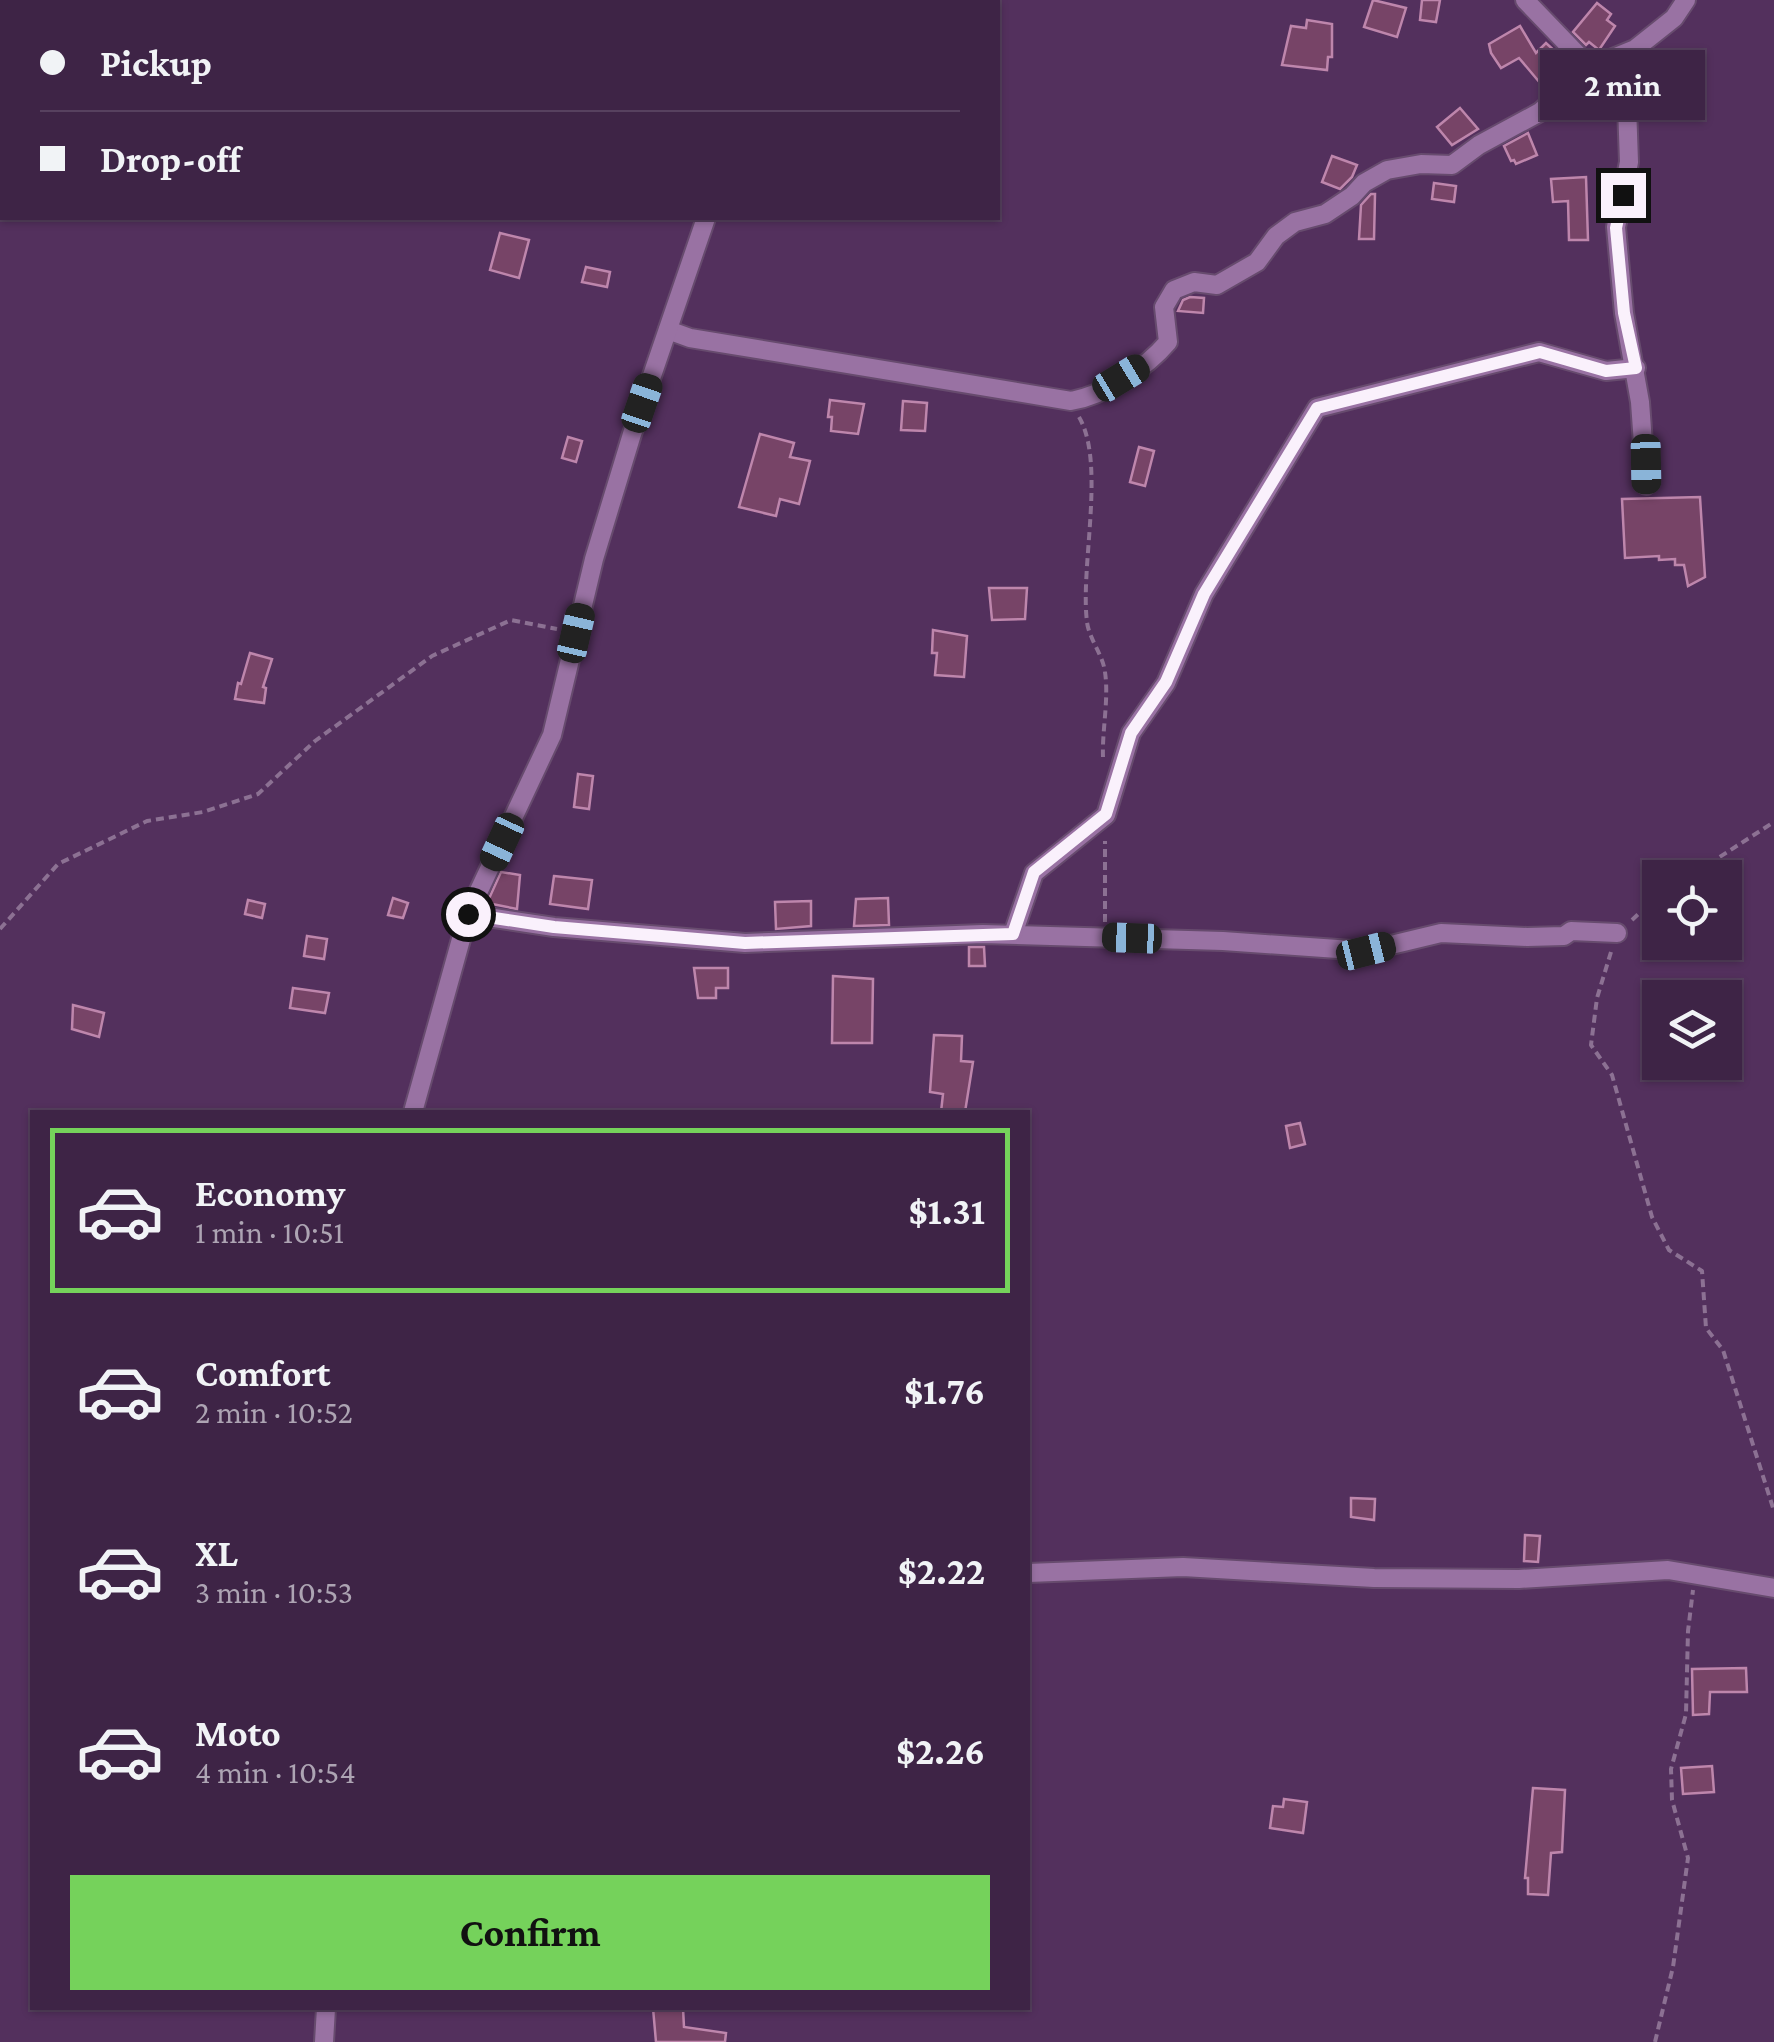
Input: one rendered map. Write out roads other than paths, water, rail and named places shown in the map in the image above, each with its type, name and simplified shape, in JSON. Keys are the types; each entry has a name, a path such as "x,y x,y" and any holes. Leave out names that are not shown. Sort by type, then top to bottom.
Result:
{"street":[{"path":"1524,0 1627,106 1629,162 1616,228 1624,313 1636,368 1646,485"},
{"path":"668,330 690,338 1071,401 1088,398 1154,359 1168,342 1164,307 1174,290 1194,282 1217,285 1257,262 1276,236 1296,222 1325,214 1352,196 1364,182 1387,170 1421,164 1452,166 1478,145 1540,112 1591,66 1635,49 1674,18 1686,0"},
{"path":"414,1110 468,914 552,735 594,559 705,220"},
{"path":"1013,934 1034,872 1106,814 1131,733 1166,682 1204,594 1317,408 1540,352 1606,371 1636,368"},
{"path":"468,914 554,927 745,943 1013,934 1366,951 1441,933 1528,937 1564,936 1571,931 1617,933"},
{"path":"1030,1574 1184,1567 1374,1578 1519,1578 1668,1570 1774,1588"},
{"path":"324,2042 326,2010"}]}
